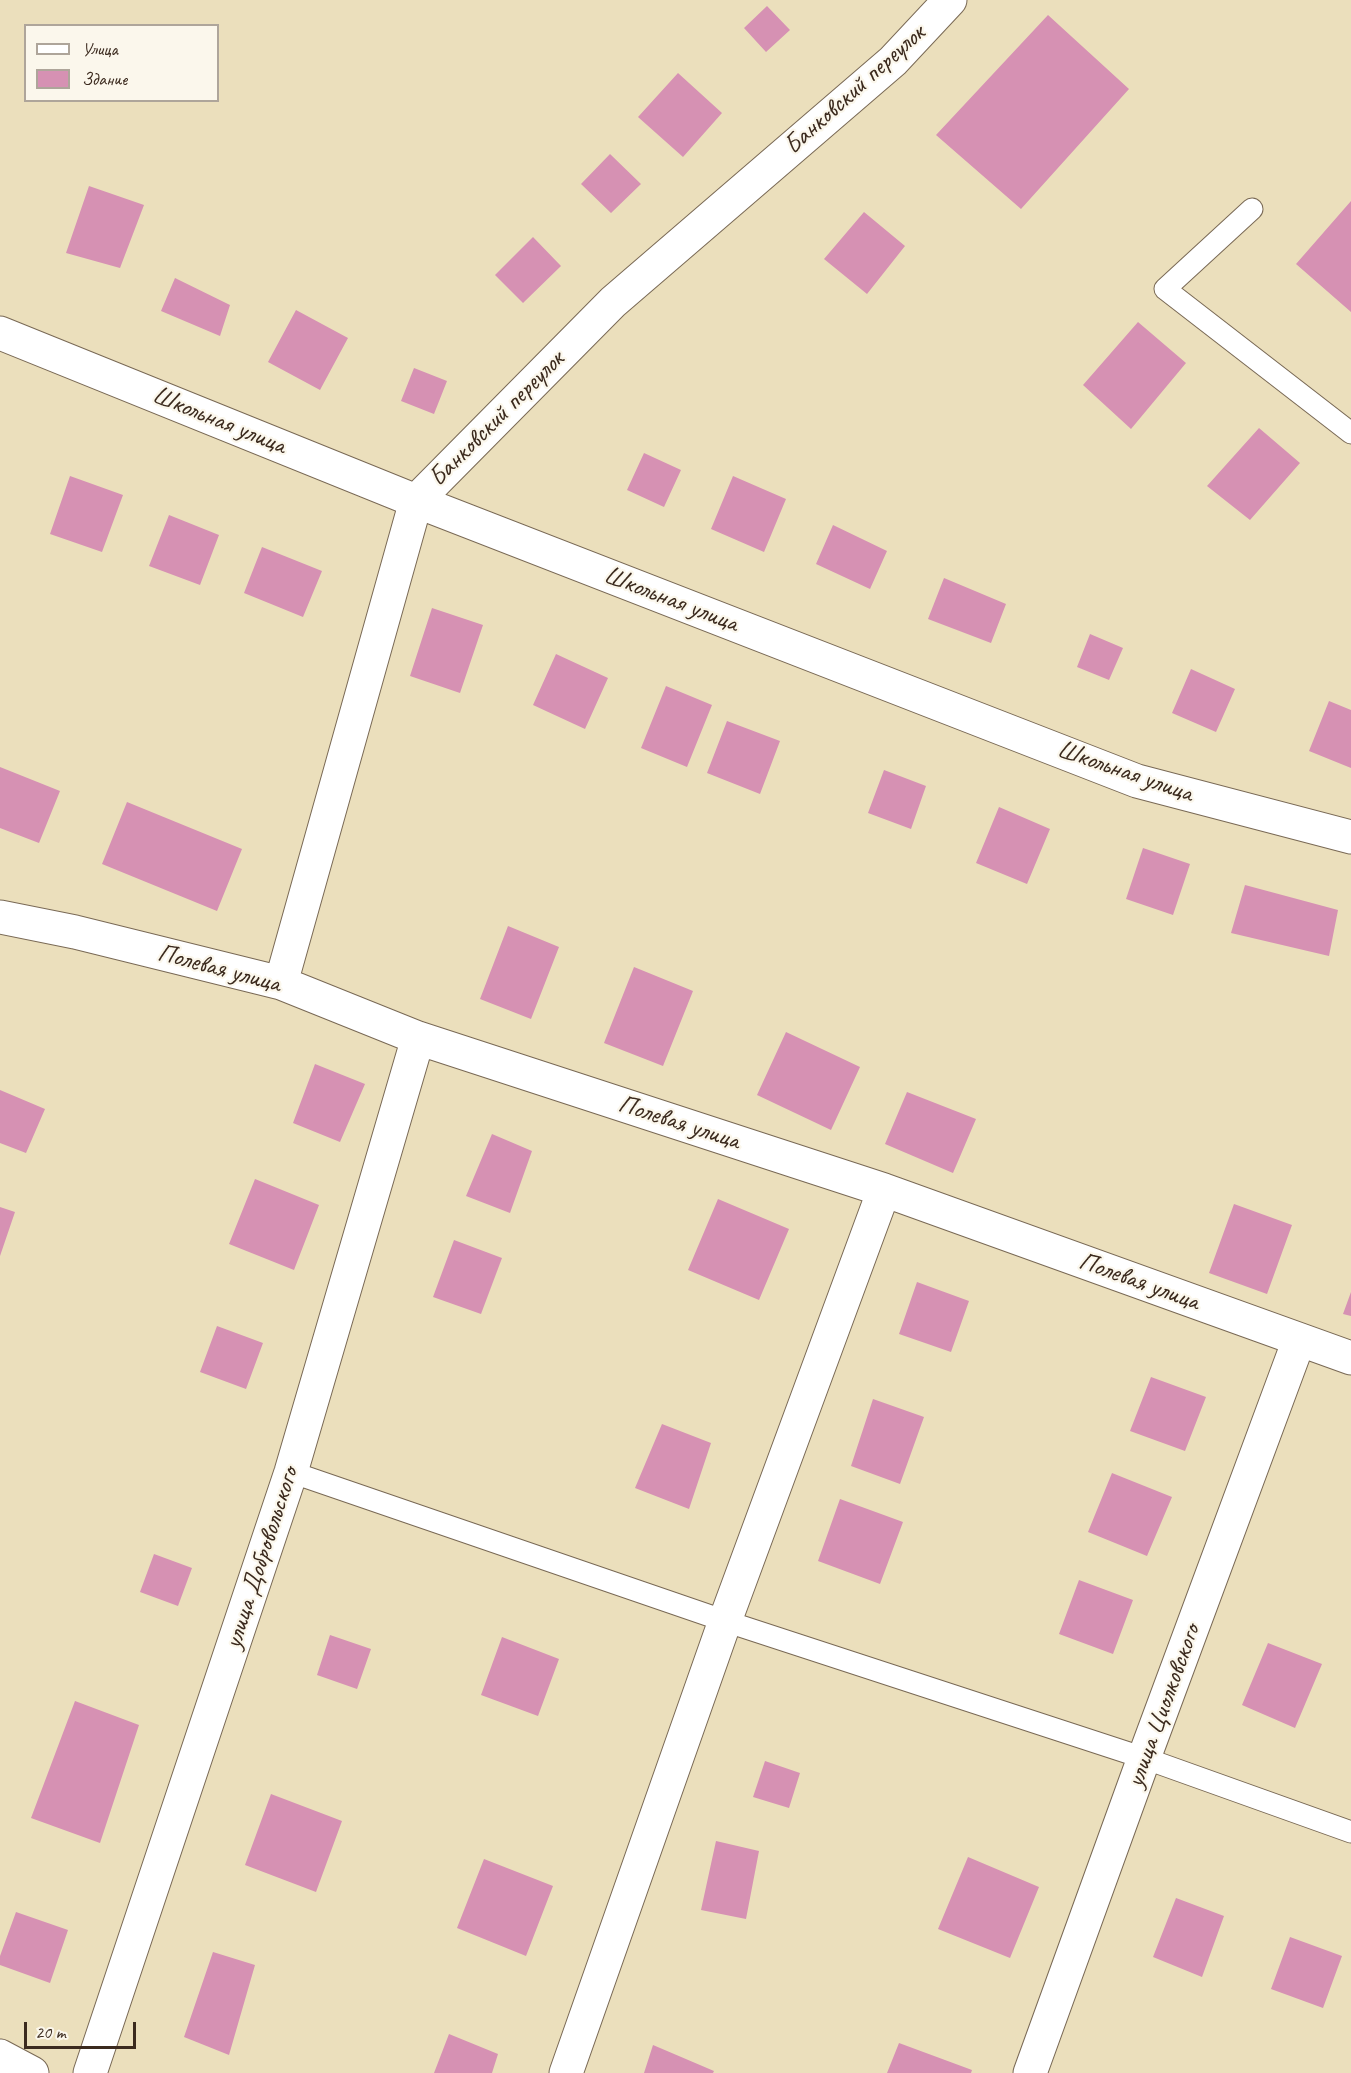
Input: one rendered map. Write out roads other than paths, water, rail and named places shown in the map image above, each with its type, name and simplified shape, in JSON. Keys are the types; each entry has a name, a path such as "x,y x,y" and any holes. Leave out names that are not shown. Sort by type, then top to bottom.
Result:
{"street":[{"name":"Банковский переулок","path":"281,983 416,501 613,302 893,61 950,0"},
{"name":"Школьная улица","path":"0,333 416,501 1137,781 1351,837"},
{"name":"Полевая улица","path":"0,917 75,932 281,983 418,1038 884,1190 1351,1358"},
{"name":"улица Добровольского","path":"90,2073 291,1473 418,1038"},
{"path":"566,2073 726,1621 884,1190"},
{"name":"улица Циолковского","path":"1030,2073 1299,1340"},
{"path":"0,2056 32,2073"}],"lane":[{"path":"1252,208 1165,289 1351,432"},
{"path":"291,1473 726,1621 1144,1758 1351,1833"}]}
